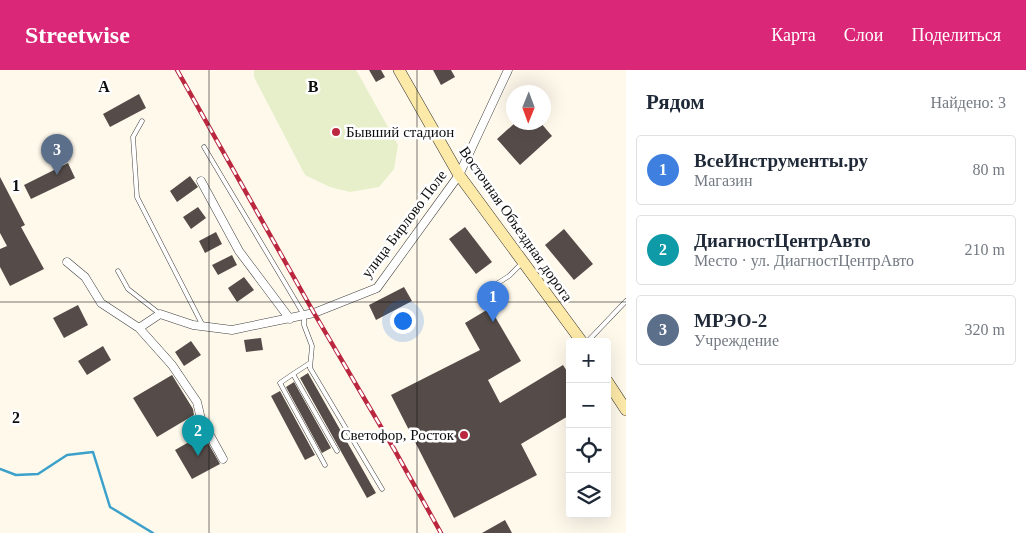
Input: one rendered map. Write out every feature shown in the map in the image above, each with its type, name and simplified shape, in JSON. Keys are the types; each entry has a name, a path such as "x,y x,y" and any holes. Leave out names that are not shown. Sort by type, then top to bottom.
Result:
{"main road":[{"name":"Восточная Объездная дорога","path":"399,70 459,175 579,338"},
{"path":"608,383 626,410"}],"street":[{"name":"улица Бирлово Поле","path":"160,314 193,326 232,330 314,313 377,288 459,175 508,70"},
{"path":"201,181 239,251 290,318"},
{"path":"67,262 85,278 100,303 139,328 172,365 197,402 201,419 223,459"},
{"path":"139,328 160,314"}],"lane":[{"path":"142,121 133,137 137,197 204,328"},
{"path":"204,148 304,315 304,325 312,346 310,368 382,489"},
{"path":"498,283 509,276 523,262"},
{"path":"118,271 128,289 160,314"},
{"path":"591,338 626,301"},
{"path":"310,363 280,382 325,464"},
{"path":"293,374 337,451"}],"green space":[{"name":"Бывший стадион","path":"254,70 356,70 398,145 394,169 379,187 350,192 330,187 305,175 254,77"}],"building":[{"path":"369,70 381,70 385,77 376,82"},
{"path":"433,70 451,70 455,77 441,85"},
{"path":"139,94 146,108 110,127 103,114"},
{"path":"507,130 547,130 552,136 520,165 497,139"},
{"path":"68,163 75,178 31,199 24,185"},
{"path":"190,176 198,187 177,202 170,191"},
{"path":"0,177 25,225 21,227 44,269 10,286 0,267 0,249 7,246 0,233"},
{"path":"198,207 206,218 191,229 183,217"},
{"path":"465,227 492,262 476,274 449,239"},
{"path":"564,229 593,264 574,280 545,245"},
{"path":"216,232 222,244 205,253 199,241"},
{"path":"232,255 237,265 218,275 212,265"},
{"path":"244,277 254,290 237,302 228,288"},
{"path":"404,287 412,301 376,320 369,305"},
{"path":"78,305 88,325 64,338 53,318"},
{"name":"Светофор, Росток","path":"490,308 521,361 488,380 500,403 563,365 566,370 566,417 521,444 537,475 454,518 391,395 480,350 465,323"},
{"path":"261,338 263,350 246,352 244,340"},
{"path":"191,341 201,355 184,366 175,352"},
{"path":"103,346 111,360 87,375 78,361"},
{"path":"308,373 376,493 367,498 300,378"},
{"path":"172,375 193,409 194,415 157,437 133,398"},
{"path":"294,382 331,448 322,453 286,387"},
{"path":"280,391 315,455 305,460 271,396"},
{"path":"203,434 220,464 192,479 175,450"},
{"path":"505,520 512,533 482,533"}],"waterway":[{"path":"0,469 16,475 38,474 67,455 93,452 110,507 153,533"}],"railway":[{"path":"177,70 441,533"}],"place":[{"name":"Бывший стадион","path":"336,132"},
{"name":"МРЭО-2","path":"57,175"},
{"name":"ВсеИнструменты.ру","path":"493,322"},
{"name":"Светофор, Росток","path":"464,435"},
{"name":"ДиагностЦентрАвто","path":"198,456"}]}
